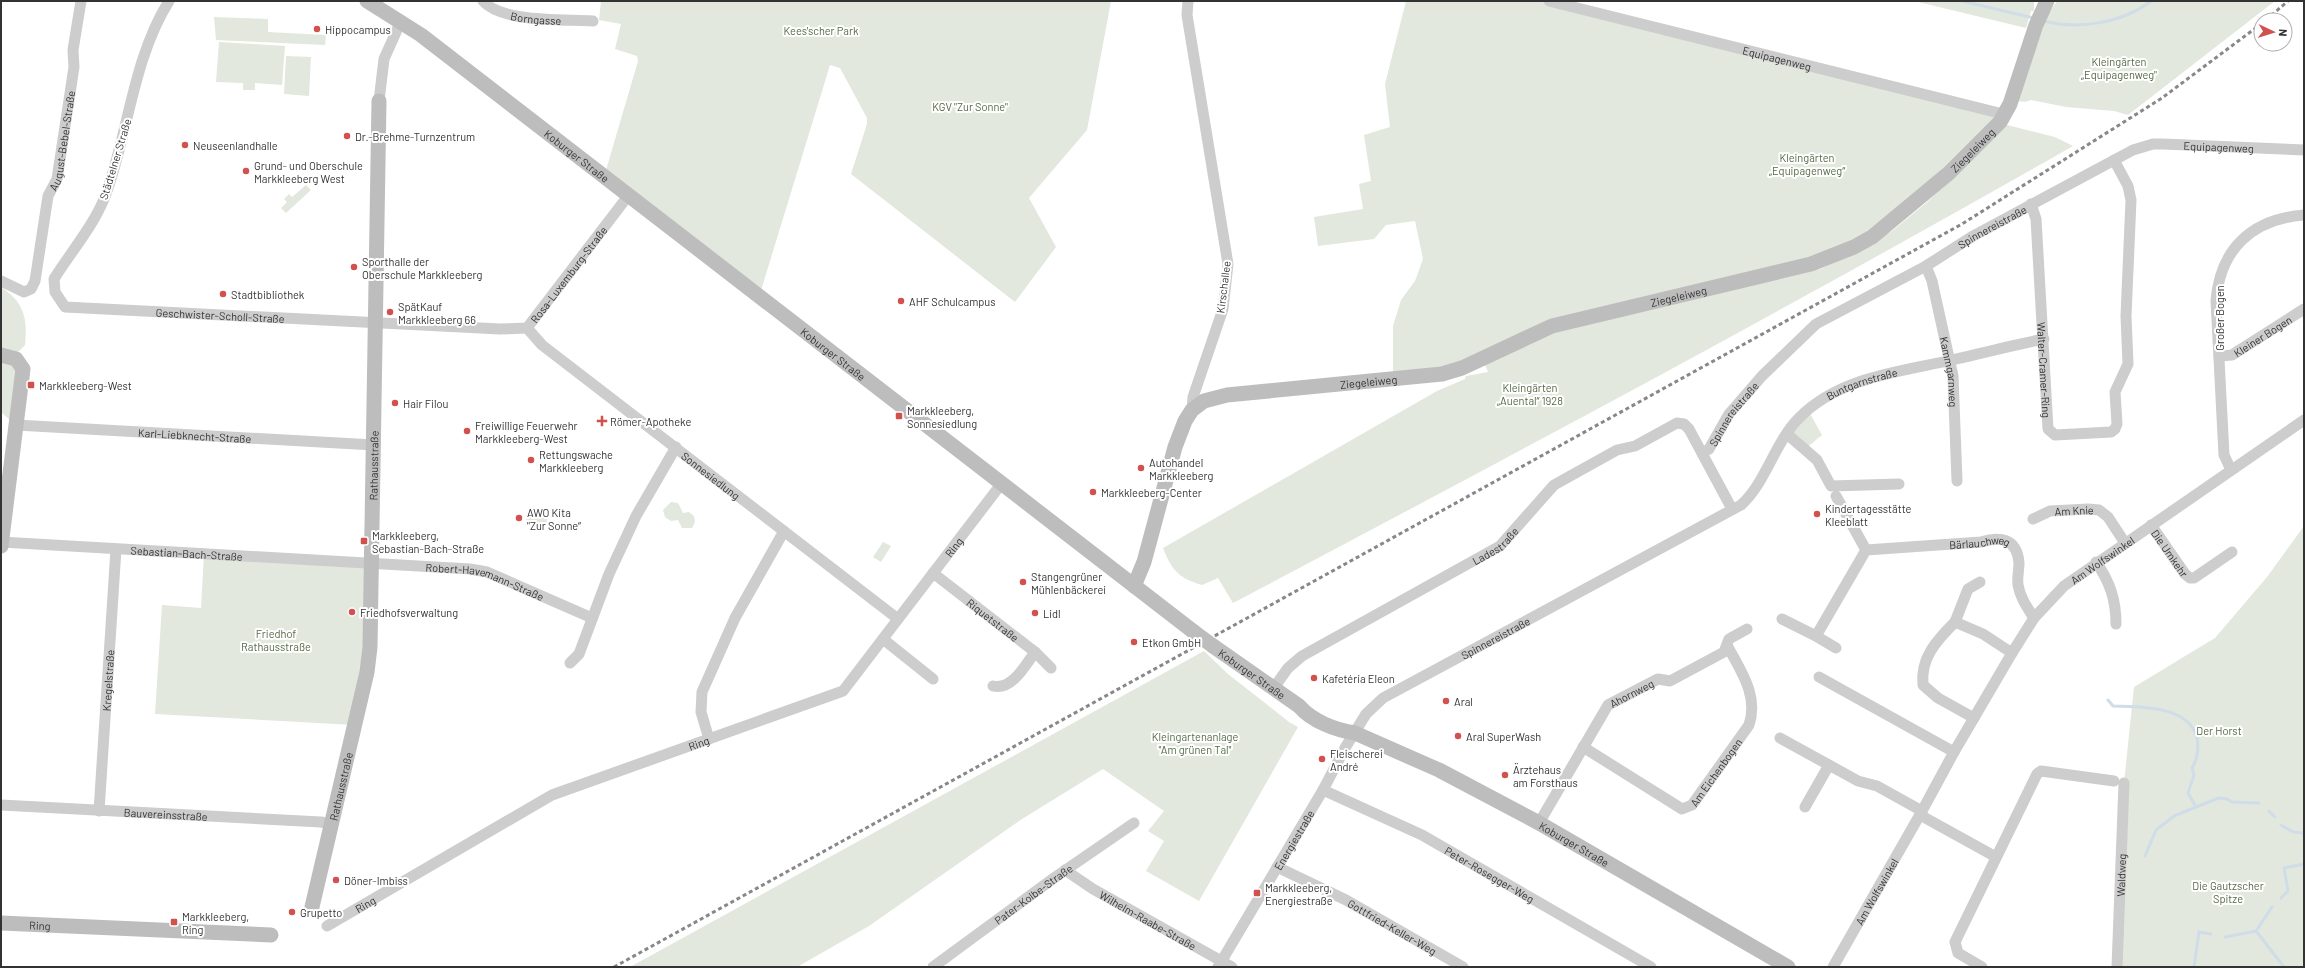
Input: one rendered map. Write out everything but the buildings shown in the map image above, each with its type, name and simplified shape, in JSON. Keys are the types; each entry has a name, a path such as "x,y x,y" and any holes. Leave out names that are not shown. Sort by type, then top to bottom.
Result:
{"main road":[{"name":"Koburger Straße","path":"367,1 401,21 1134,586 1273,690 1299,706 1310,707 1331,716 1343,723 1355,733 1439,770 1539,823 1788,967"},
{"name":"Ziegeleiweg","path":"1192,410 1204,401 1227,395 1442,374 1462,368 1552,326 1811,264 1854,247 1889,224 1949,173 1994,129 2010,104 2041,13"},
{"name":"Rathausstraße","path":"312,907 367,672 370,647 379,101"},
{"path":"1,355 16,359 22,365 23,372 1,543"},
{"name":"Kirschallee","path":"1134,586 1144,562 1175,447 1192,410"},
{"name":"Ring","path":"1,923 271,935"}],"street":[{"name":"August-Bebel-Straße","path":"1,281 24,292 32,287 36,278 48,196 57,179 74,67 73,50 81,1"},
{"name":"Städtelner Straße","path":"65,307 55,292 54,279 105,197 144,57 161,14 168,1"},
{"name":"Borngasse","path":"483,1 491,8 513,16 593,21"},
{"name":"Kirschallee","path":"1188,1 1187,15 1228,264 1223,309 1192,397 1192,410"},
{"name":"Equipagenweg","path":"1549,1 1999,113 2003,117"},
{"name":"Rathausstraße","path":"379,101 384,59 401,21"},
{"name":"Equipagenweg","path":"2133,150 2148,145 2163,144 2304,150"},
{"name":"Spinnereistraße","path":"1355,733 1366,714 1383,698 1732,509 1702,453 1708,449 1729,414 1762,376 1816,324 1926,266 1973,236 2133,150"},
{"name":"Walter-Cramer-Ring","path":"2031,204 2036,219 2048,429 2050,433 2055,435 2111,432 2115,429 2115,392 2128,364 2126,316 2131,200 2128,186 2114,160"},
{"name":"Rosa-Luxemburg-Straße","path":"376,323 515,330 527,328 628,196"},
{"name":"Großer Bogen","path":"2231,470 2224,456 2216,301 2218,282 2226,260 2244,239 2259,227 2273,221 2304,215"},
{"name":"Kammgarnweg","path":"1926,266 1932,281 1951,360 1957,480"},
{"name":"Geschwister-Scholl-Straße","path":"65,307 376,323"},
{"name":"Kleiner Bogen","path":"2219,356 2232,355 2304,309"},
{"name":"Sonnesiedlung","path":"527,328 542,345 898,619"},
{"name":"Buntgarnstraße","path":"1732,509 1748,498 1799,417 1819,401 1855,382 1996,348 2044,339"},
{"name":"Am Wolfswinkel","path":"1833,967 1954,752 2034,618 2064,586 2096,562 2304,420"},
{"name":"Ladestraße","path":"1273,690 1288,668 1302,656 1500,546 1554,485 1611,453 1635,446 1677,422 1684,424 1689,429 1702,453"},
{"name":"Karl-Liebknecht-Straße","path":"16,425 374,445"},
{"path":"1787,434 1817,460 1831,486 1899,484"},
{"path":"570,663 579,654 609,574 636,516 676,447"},
{"name":"Ring","path":"327,926 552,795 843,692 1002,483"},
{"path":"1816,636 1866,550 1836,496"},
{"name":"Am Knie","path":"2033,519 2050,511 2088,509 2099,510 2108,517 2125,543"},
{"name":"Die Umkehr","path":"2152,525 2185,574 2190,578 2194,578 2232,552"},
{"path":"709,739 701,712 702,692 735,618 784,531"},
{"name":"Bärlauchweg","path":"1866,550 1981,542 1996,537 2010,542 2016,550 2019,562 2018,582 2021,596 2034,618"},
{"name":"Sebastian-Bach-Straße","path":"1,543 372,562"},
{"name":"Kregelstraße","path":"99,811 116,549"},
{"name":"Robert-Havemann-Straße","path":"372,562 452,567 487,572 592,618"},
{"path":"2096,562 2107,578 2116,602 2116,624"},
{"name":"Riquetstraße","path":"933,573 1035,652 1051,668"},
{"path":"1974,718 1938,698 1923,685 1921,671 1931,649 1955,622 1968,589 1980,582"},
{"path":"1782,618 1836,648"},
{"path":"1955,622 1983,634 2012,654"},
{"name":"Ahornweg","path":"1539,823 1608,705 1658,679 1670,681 1724,652 1729,639 1747,629"},
{"path":"883,639 933,679"},
{"name":"Am Eichenbogen","path":"1583,747 1682,809 1692,805 1750,725 1753,716 1751,690 1727,645"},
{"path":"993,686 1005,685 1017,677 1035,652"},
{"path":"1819,677 1954,752"},
{"name":"Energiestraße","path":"1224,965 1276,867 1323,790 1355,733"},
{"path":"1780,738 1858,781 1877,786 1996,857 1955,942 1958,954 1982,967"},
{"path":"1805,807 1829,765"},
{"name":"Waldweg","path":"1996,857 2037,774 2041,771 2119,782 2117,967"},
{"name":"Peter-Rosegger-Weg","path":"1323,790 1422,836 1652,967"},
{"name":"Bauvereinsstraße","path":"1,805 321,822 331,824"},
{"name":"Pater-Kolbe-Straße","path":"933,967 1066,870 1134,823"},
{"name":"Gottfried-Keller-Weg","path":"1276,867 1346,900 1450,964 1463,967"},
{"name":"Wilhelm-Raabe-Straße","path":"1066,870 1093,889 1224,965"}],"green space":[{"path":"601,1 1111,1 1087,130 1029,198 1056,247 1015,302 851,174 867,124 867,118 840,68 830,65 759,297 604,177 638,61 637,56 615,49 621,24 599,20"},
{"name":"Kleingärten „Equipagenweg“","path":"1406,1 1549,1 2003,117 1854,247 1552,326 1485,357 1393,379 1393,326 1401,300 1415,281 1423,259 1415,221 1386,225 1374,239 1318,246 1314,217 1363,209 1359,184 1371,181 1364,135 1390,127 1385,84"},
{"path":"1914,1 2034,1 2034,11 2031,11 2026,28"},
{"name":"Kleingärten „Equipagenweg\"","path":"2057,1 2275,1 2261,12 2253,12 2253,18 2128,115 2114,111 2066,107 2031,100 2025,102 2018,101 2047,16"},
{"path":"214,17 268,19 268,32 326,35 325,45 216,40"},
{"path":"219,42 285,46 282,85 255,83 255,90 243,90 243,83 216,82"},
{"path":"286,56 311,57 309,96 284,94"},
{"name":"Kleingärten „Auental“ 1928","path":"2007,125 2055,137 2073,146 1865,263 1655,378 1233,603 1218,578 1202,585 1187,580 1173,568 1163,548 1437,391 1465,379 1466,376 1488,372 1485,365 1535,338 1585,323 1820,269 1861,250 1892,231 1926,203"},
{"path":"306,185 311,190 286,213 281,208 287,202 284,199 289,194 292,197"},
{"path":"1,287 15,299 19,305 23,312 26,327 25,345 18,352 10,420 1,412"},
{"path":"1808,410 1822,435 1805,449 1787,434"},
{"path":"671,502 678,503 683,513 689,512 694,516 695,522 692,528 682,528 678,520 671,521 665,517 663,510"},
{"path":"536,509 549,513 544,530 532,525 526,519 527,515 534,515"},
{"path":"2304,526 2304,967 2117,967 2124,783 2134,687 2215,638 2267,577"},
{"path":"883,542 891,546 881,562 873,557"},
{"name":"Friedhof Rathausstraße","path":"204,554 372,562 354,725 155,714 162,605 201,608"},
{"name":"Kleingartenanlage \"Am grünen Tal\"","path":"1204,651 1228,674 1289,722 1298,727 1199,901 1146,871 1164,841 1148,831 1164,811 1103,769 1022,819 869,926 797,967 630,967"}],"waterway":[{"path":"1962,1 2034,18"},
{"path":"2044,21 2071,25 2100,23 2127,15 2140,9 2151,1"},
{"path":"2108,700 2113,706 2162,710 2184,719 2192,727 2197,738 2198,750 2196,761 2192,768 2194,775 2188,793 2196,807 2219,798 2227,799 2232,802 2259,803"},
{"path":"2145,856 2156,830 2174,816 2196,807"},
{"path":"2269,811 2275,817"},
{"path":"2281,825 2293,832 2304,833"},
{"path":"2281,898 2288,891 2284,868 2304,864"},
{"path":"2272,907 2256,931 2284,967"},
{"path":"2225,937 2256,931"},
{"path":"2194,967 2199,932 2211,934"}],"railway":[{"path":"2275,12 2288,1"},
{"path":"614,967 1962,224 2162,98 2253,30"}],"place":[{"name":"Hippocampus","path":"317,29"},
{"name":"Dr.-Brehme-Turnzentrum","path":"347,136"},
{"name":"Neuseenlandhalle","path":"185,145"},
{"name":"Grund- und Oberschule Markkleeberg West","path":"246,171"},
{"name":"Sporthalle der Oberschule Markkleeberg","path":"354,267"},
{"name":"Stadtbibliothek","path":"223,294"},
{"name":"AHF Schulcampus","path":"901,301"},
{"name":"SpätKauf Markkleeberg 66","path":"390,312"},
{"name":"Markkleeberg-West","path":"31,385"},
{"name":"Hair Filou","path":"395,403"},
{"name":"Markkleeberg, Sonnesiedlung","path":"899,416"},
{"name":"Römer-Apotheke","path":"602,421"},
{"name":"Freiwillige Feuerwehr Markkleeberg-West","path":"467,431"},
{"name":"Rettungswache Markkleeberg","path":"531,460"},
{"name":"Autohandel Markkleeberg","path":"1141,468"},
{"name":"Markkleeberg-Center","path":"1093,492"},
{"name":"Kindertagesstätte Kleeblatt","path":"1817,514"},
{"name":"AWO Kita \"Zur Sonne“","path":"519,518"},
{"name":"Markkleeberg, Sebastian-Bach-Straße","path":"364,541"},
{"name":"Stangengrüner Mühlenbäckerei","path":"1023,582"},
{"name":"Friedhofsverwaltung","path":"352,612"},
{"name":"Lidl","path":"1035,613"},
{"name":"Etkon GmbH","path":"1134,642"},
{"name":"Kafetéria Eleon","path":"1314,678"},
{"name":"Aral","path":"1446,701"},
{"name":"Aral SuperWash","path":"1458,736"},
{"name":"Fleischerei André","path":"1322,759"},
{"name":"Ärztehaus am Forsthaus","path":"1505,775"},
{"name":"Döner-Imbiss","path":"336,880"},
{"name":"Markkleeberg, Energiestraße","path":"1257,893"},
{"name":"Grupetto","path":"292,912"},
{"name":"Markkleeberg, Ring","path":"174,922"}],"park label":[{"name":"Kees'scher Park","path":"821,30"},
{"name":"KGV \"Zur Sonne\"","path":"970,106"},
{"name":"Der Horst","path":"2219,730"},
{"name":"Die Gautzscher Spitze","path":"2228,891"}]}
